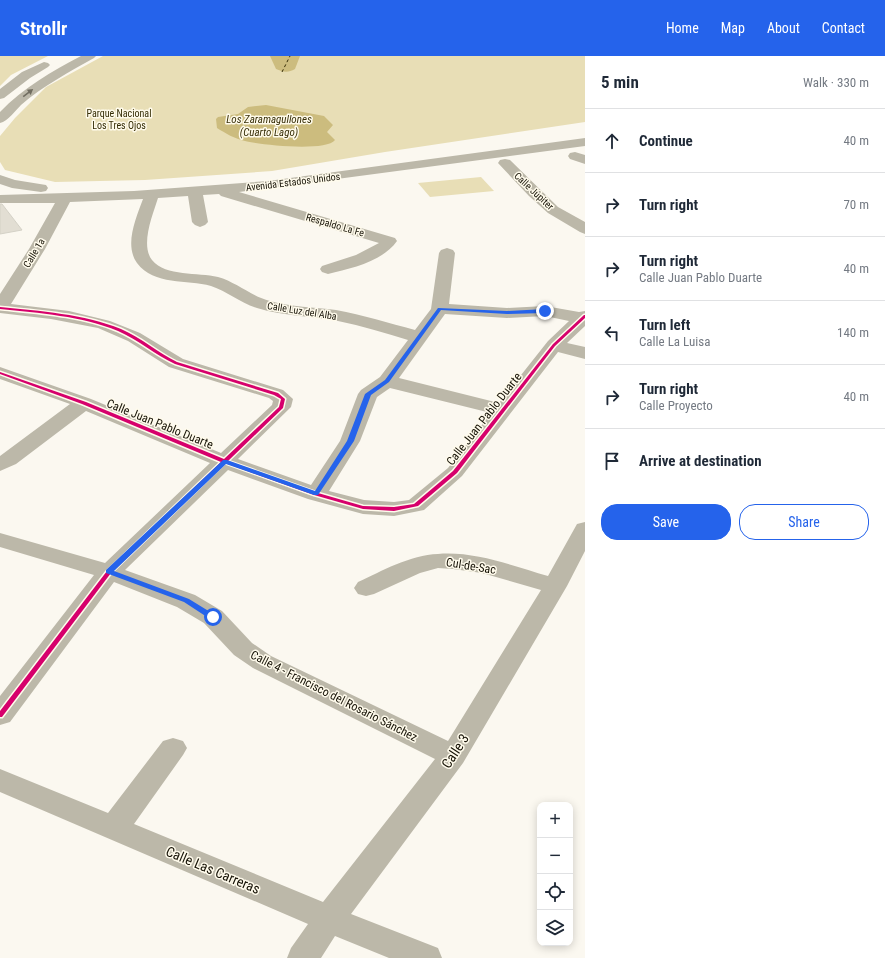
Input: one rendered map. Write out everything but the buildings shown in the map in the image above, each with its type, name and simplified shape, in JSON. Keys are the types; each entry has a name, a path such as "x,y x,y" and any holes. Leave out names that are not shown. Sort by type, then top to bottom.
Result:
{"street":[{"path":"0,119 13,104 36,87 90,56"},
{"path":"0,95 26,75 56,58"},
{"path":"294,175 458,146"},
{"path":"505,163 557,146"},
{"name":"Avenida Estados Unidos","path":"0,199 152,194 215,190 314,180 557,146 582,147"},
{"path":"314,180 505,163 582,147"},
{"name":"Avenida Estados Unidos","path":"0,189 82,189 157,186 294,175 582,147"},
{"name":"Calle Júpiter","path":"505,163 553,210 585,229"},
{"path":"0,179 12,184 46,189"},
{"name":"Respaldo La Fe","path":"215,190 389,241 387,246 372,254 328,269"},
{"path":"195,191 200,222"},
{"name":"Calle Luz del Alba","path":"152,194 140,233 139,250 143,260 149,267 158,272 223,284 261,304 339,316 418,337"},
{"name":"Calle 1a","path":"0,308 66,197"},
{"path":"0,202 18,199"},
{"path":"316,494 350,441 368,394 387,381 440,309 447,253"},
{"path":"0,308 50,313 109,326 135,337 162,357 176,363 276,394 283,399 281,407 109,572 0,715"},
{"path":"440,309 507,313 545,311 584,318"},
{"name":"Calle Juan Pablo Duarte","path":"0,372 84,403 225,461 316,494 363,507 394,510 416,505 455,472 554,345 584,318"},
{"path":"554,345 585,353"},
{"path":"387,381 503,410"},
{"path":"0,465 9,460 84,403"},
{"name":"Calle 3","path":"303,958 329,919 453,756 555,586 585,529"},
{"name":"Calle 4 - Francisco del Rosario Sánchez","path":"0,540 109,572 186,601 213,617 243,649 262,662 453,756"},
{"name":"Cul-de-Sac","path":"366,588 407,570 437,561 484,566 555,586"},
{"path":"114,828 173,748"},
{"name":"Calle Las Carreras","path":"0,780 329,919 426,958"}],"green space":[{"path":"0,56 48,56 11,75 0,86"},
{"name":"Parque Nacional Los Tres Ojos","path":"103,56 585,56 585,122 385,152 272,171 145,180 55,182 5,170 0,162 0,136 15,118 46,87"},
{"path":"481,177 494,191 430,197 418,183"}],"water":[{"path":"270,56 300,56 295,69 286,72 276,69"},
{"name":"Los Zaramagullones (Cuarto Lago)","path":"266,105 324,116 333,125 327,132 335,140 329,144 319,146 278,146 241,140 230,136 217,128 216,119 218,117 238,114 248,107"}],"ferry route":[{"path":"282,72 290,56"}],"cycle path":[{"path":"0,308 69,316 120,330 176,363 276,394 283,399 281,407 109,572 0,715"},
{"path":"0,373 84,403 236,466 316,494 363,507 394,509 416,505 455,472 554,345 585,316"}],"route":[{"path":"213,617 186,601 109,572 225,461 316,494 350,441 368,394 387,381 440,309 507,313 545,311"}]}
